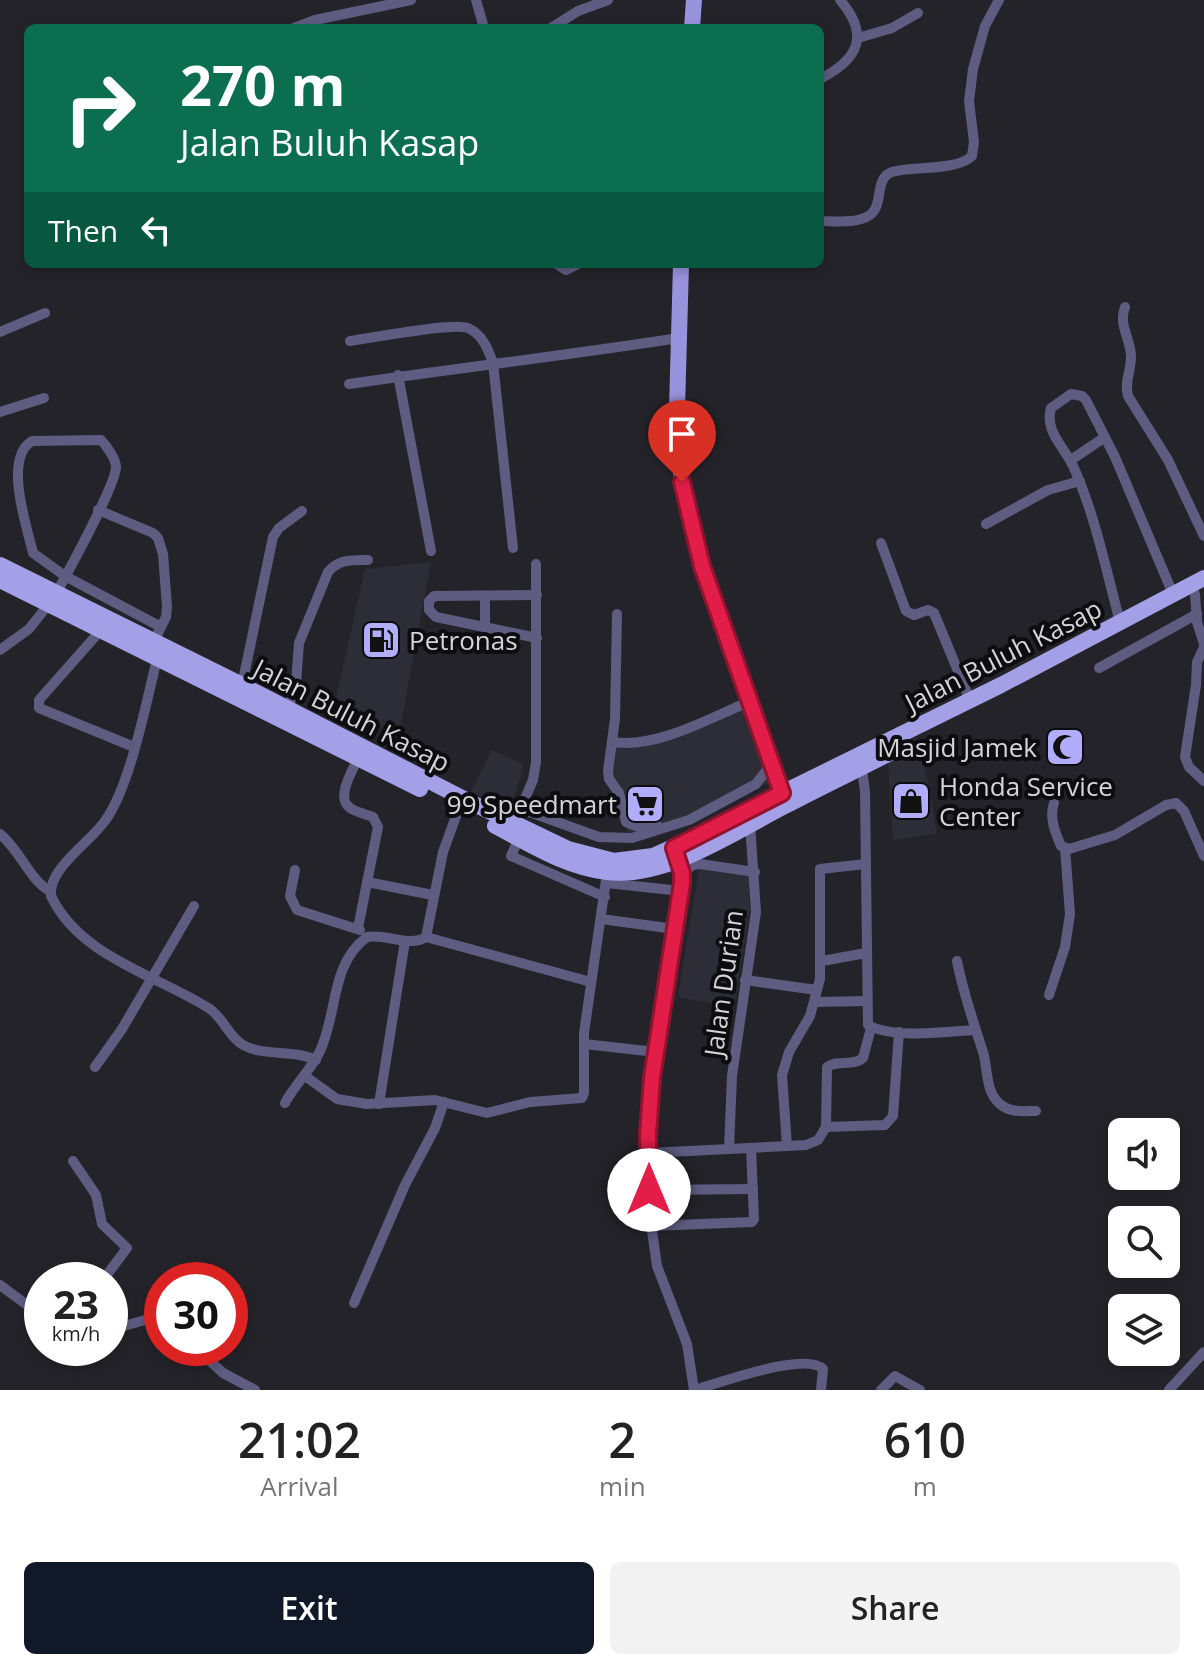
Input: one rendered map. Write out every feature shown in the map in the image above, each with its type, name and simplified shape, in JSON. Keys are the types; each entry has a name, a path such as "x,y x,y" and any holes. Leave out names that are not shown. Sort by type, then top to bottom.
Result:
{"highway":[{"name":"Jalan Buluh Kasap","path":"0,565 48,596"},
{"name":"Jalan Buluh Kasap","path":"0,580 74,608 158,634 242,685 568,849 614,861 678,860 784,799 1204,578"},
{"name":"Jalan Buluh Kasap","path":"74,608 101,630 157,659 459,808 518,824 578,865 607,878 678,860 750,824 784,799 862,768 1200,592"}],"main road":[{"path":"692,24 694,0"},
{"path":"681,268 677,410 682,482 702,566 784,799"}],"street":[{"path":"304,24 411,0"},
{"path":"476,0 483,24"},
{"path":"557,24 578,11 608,0"},
{"path":"824,76 850,56 858,38 854,20 840,0"},
{"path":"824,221 860,219 872,214 877,207 883,179 892,172 955,164 968,161 972,156 974,142 969,101 973,69 985,26 999,0"},
{"path":"858,38 892,28 918,13"},
{"path":"1125,307 1122,322 1131,358 1126,384 1128,396 1168,460 1204,536"},
{"path":"0,332 45,313"},
{"path":"350,341 462,326 478,335 486,345 493,363 513,548"},
{"path":"349,384 679,338"},
{"path":"398,375 431,551"},
{"path":"1120,622 1099,534 1080,481 1049,424 1055,403 1071,394 1082,396 1105,437 1173,594"},
{"path":"0,412 44,398"},
{"path":"1071,460 1105,437"},
{"path":"0,650 29,629 48,596 65,576 116,466 103,441 28,443 20,460 18,481 33,553 65,576 158,634 167,607 163,554 158,538 153,533 98,510"},
{"path":"986,524 1048,490 1080,481"},
{"path":"242,685 273,537 279,528 302,511"},
{"path":"881,543 906,611 914,615 928,610 934,613 970,700"},
{"path":"288,709 296,683 299,643 328,572 343,561 368,560"},
{"path":"536,564 535,772 511,856 605,897"},
{"path":"1200,592 1197,614 1204,646 1197,662 1185,757 1189,767 1204,781"},
{"path":"537,595 434,596 429,601 429,610 436,617 537,638"},
{"path":"485,596 485,627"},
{"path":"617,614 609,779 619,793 626,822 636,826 668,826"},
{"path":"1099,668 1197,614"},
{"path":"101,630 39,700 39,708 134,747"},
{"path":"50,891 57,874 104,824 113,810 134,747 157,659"},
{"path":"613,742 633,744 650,741 751,701"},
{"path":"358,758 346,786 345,798 349,807 377,821 358,928"},
{"path":"518,824 617,840 632,838 689,820 756,784 772,763"},
{"path":"649,1153 806,1145 818,1140 826,1127 827,1067 863,1058 871,1028 866,1020 866,864 862,768"},
{"path":"1054,803 1051,818 1059,842 1065,848 1077,849 1115,835 1166,805 1176,803 1184,811 1204,856"},
{"path":"426,937 443,852 459,808"},
{"name":"Jalan Durian","path":"729,1149 731,1086 756,916 750,824"},
{"path":"0,834 23,858 39,883 50,891 55,904 87,939 108,956 211,1010 243,1045 316,1060"},
{"path":"1049,995 1065,947 1070,914 1065,848"},
{"path":"755,872 693,865 678,860 681,891 649,1113 651,1226 660,1276 687,1344 694,1390 772,1368 808,1362 817,1363 823,1369 821,1390"},
{"path":"787,1146 782,1075 789,1052 815,1002 822,961 820,869 866,864"},
{"path":"295,870 290,896 297,910 358,928 367,937"},
{"path":"305,1076 337,1099 379,1104 423,1100 487,1113 540,1101 580,1100 584,1093 584,1044 591,982 607,878 681,891"},
{"path":"367,882 433,895"},
{"path":"95,1067 112,1044 194,906"},
{"path":"601,919 675,929"},
{"path":"285,1103 316,1060 325,1039 340,973 367,937 419,941 426,937 591,982"},
{"path":"379,1104 405,941"},
{"path":"822,961 866,953"},
{"path":"957,961 991,1091 998,1103 1010,1110 1036,1111"},
{"path":"745,980 817,990"},
{"path":"815,1002 866,1001"},
{"path":"871,1028 899,1032 974,1030"},
{"path":"826,1127 885,1125 890,1122 899,1032"},
{"path":"584,1044 656,1052"},
{"path":"354,1303 405,1185 435,1128 444,1102"},
{"path":"651,1226 748,1223 754,1219 751,1148"},
{"path":"73,1161 96,1195 102,1224 127,1248 116,1262"},
{"path":"649,1190 753,1189"},
{"path":"0,1285 24,1303"},
{"path":"1169,1390 1204,1352"},
{"path":"215,1366 255,1390"},
{"path":"881,1390 895,1376 920,1390"}],"shaded area":[{"path":"431,562 399,735 334,706 365,569"},
{"path":"747,699 772,781 691,823 632,840 622,820 606,752 611,738 652,738"},
{"path":"921,745 937,834 893,840 888,762"},
{"path":"492,750 524,764 511,809 471,792"},
{"path":"699,869 748,876 750,910 734,1007 678,995"}],"place":[{"name":"Petronas","path":"381,640"},
{"name":"Masjid Jamek","path":"1065,747"},
{"name":"Honda Service Center","path":"911,801"},
{"name":"99 Speedmart","path":"645,804"}],"route":[{"path":"649,1190 648,1134 652,1078 682,883 674,848 782,793 702,566 682,482"}]}
